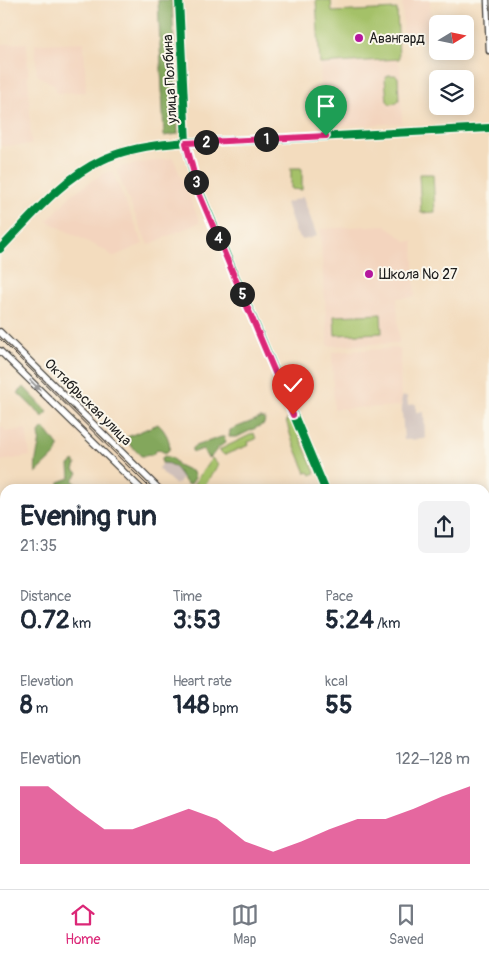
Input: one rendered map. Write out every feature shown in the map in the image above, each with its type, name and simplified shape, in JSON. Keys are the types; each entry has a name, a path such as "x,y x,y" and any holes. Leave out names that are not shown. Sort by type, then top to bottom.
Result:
{"main road":[{"name":"Октябрьская улица","path":"0,332 154,484"},
{"name":"Октябрьская улица","path":"0,351 135,484"}],"street":[{"name":"улица Полбина","path":"179,0 186,143 199,193 323,484"},
{"path":"487,0 489,51"},
{"path":"0,249 58,190 87,168 102,160 120,154 171,144 489,128"}],"shaded area":[{"path":"402,0 430,0 429,41 404,42"},
{"path":"84,42 86,92 56,93 55,85 37,75 35,44"},
{"path":"27,43 31,145 0,146 0,44"},
{"path":"398,59 398,64 400,64 402,123 323,127 320,64"},
{"path":"173,158 200,222 148,245 116,170 123,166"},
{"path":"112,171 143,244 112,257 108,252 47,221 72,194 104,173"},
{"path":"303,197 317,236 303,240 296,233 286,203"},
{"name":"Школа № 27","path":"385,225 407,242 413,241 415,297 397,298 399,343 328,346 320,229"},
{"path":"400,348 401,406 334,409 332,352"},
{"path":"407,396 408,405 416,404 416,413 424,412 425,439 404,440 401,397"},
{"path":"4,427 5,432 26,429 30,456 0,461 0,428"},
{"path":"165,460 184,475 175,484 158,469"}],"green space":[{"path":"158,0 172,0 178,134 164,136"},
{"name":"Авангард","path":"316,0 331,0 332,12 397,9 399,59 320,64"},
{"path":"388,75 398,77 399,101 397,103 390,104 387,101 385,79"},
{"path":"291,168 302,169 302,190 291,189"},
{"path":"419,174 433,174 435,212 421,213"},
{"path":"381,314 382,333 335,335 334,316"},
{"path":"24,387 48,412 43,417 18,393"},
{"path":"260,418 265,419 264,424 237,437 229,437 230,430"},
{"path":"286,420 291,420 294,423 315,473 311,475 309,472 306,473"},
{"path":"158,424 167,436 169,450 165,453 158,449 152,455 141,456 128,443 127,437"},
{"path":"42,429 46,430 59,447 56,454 36,473 39,433"},
{"path":"254,433 256,439 248,442 249,445 224,455 219,450"},
{"path":"224,437 226,442 210,458 207,457 203,449 195,452 192,451 192,448 195,446"},
{"path":"164,456 172,458 178,465 193,472 195,478 191,484 187,484 174,467 167,463 162,463 161,459"},
{"path":"212,458 218,465 205,484 194,484"},
{"path":"74,461 76,464 74,470 78,473 73,480 77,484 59,484 59,482 70,478 69,465"}],"tram line":[{"path":"0,339 146,484"}],"cycle path":[{"path":"179,0 186,143 194,178 323,484"},
{"path":"0,249 47,200 73,177 102,160 138,148 179,143 489,128"}],"place":[{"name":"Авангард","path":"359,38"},
{"name":"Школа № 27","path":"369,274"}],"route":[{"path":"293,415 199,193 186,143 326,136"}]}
